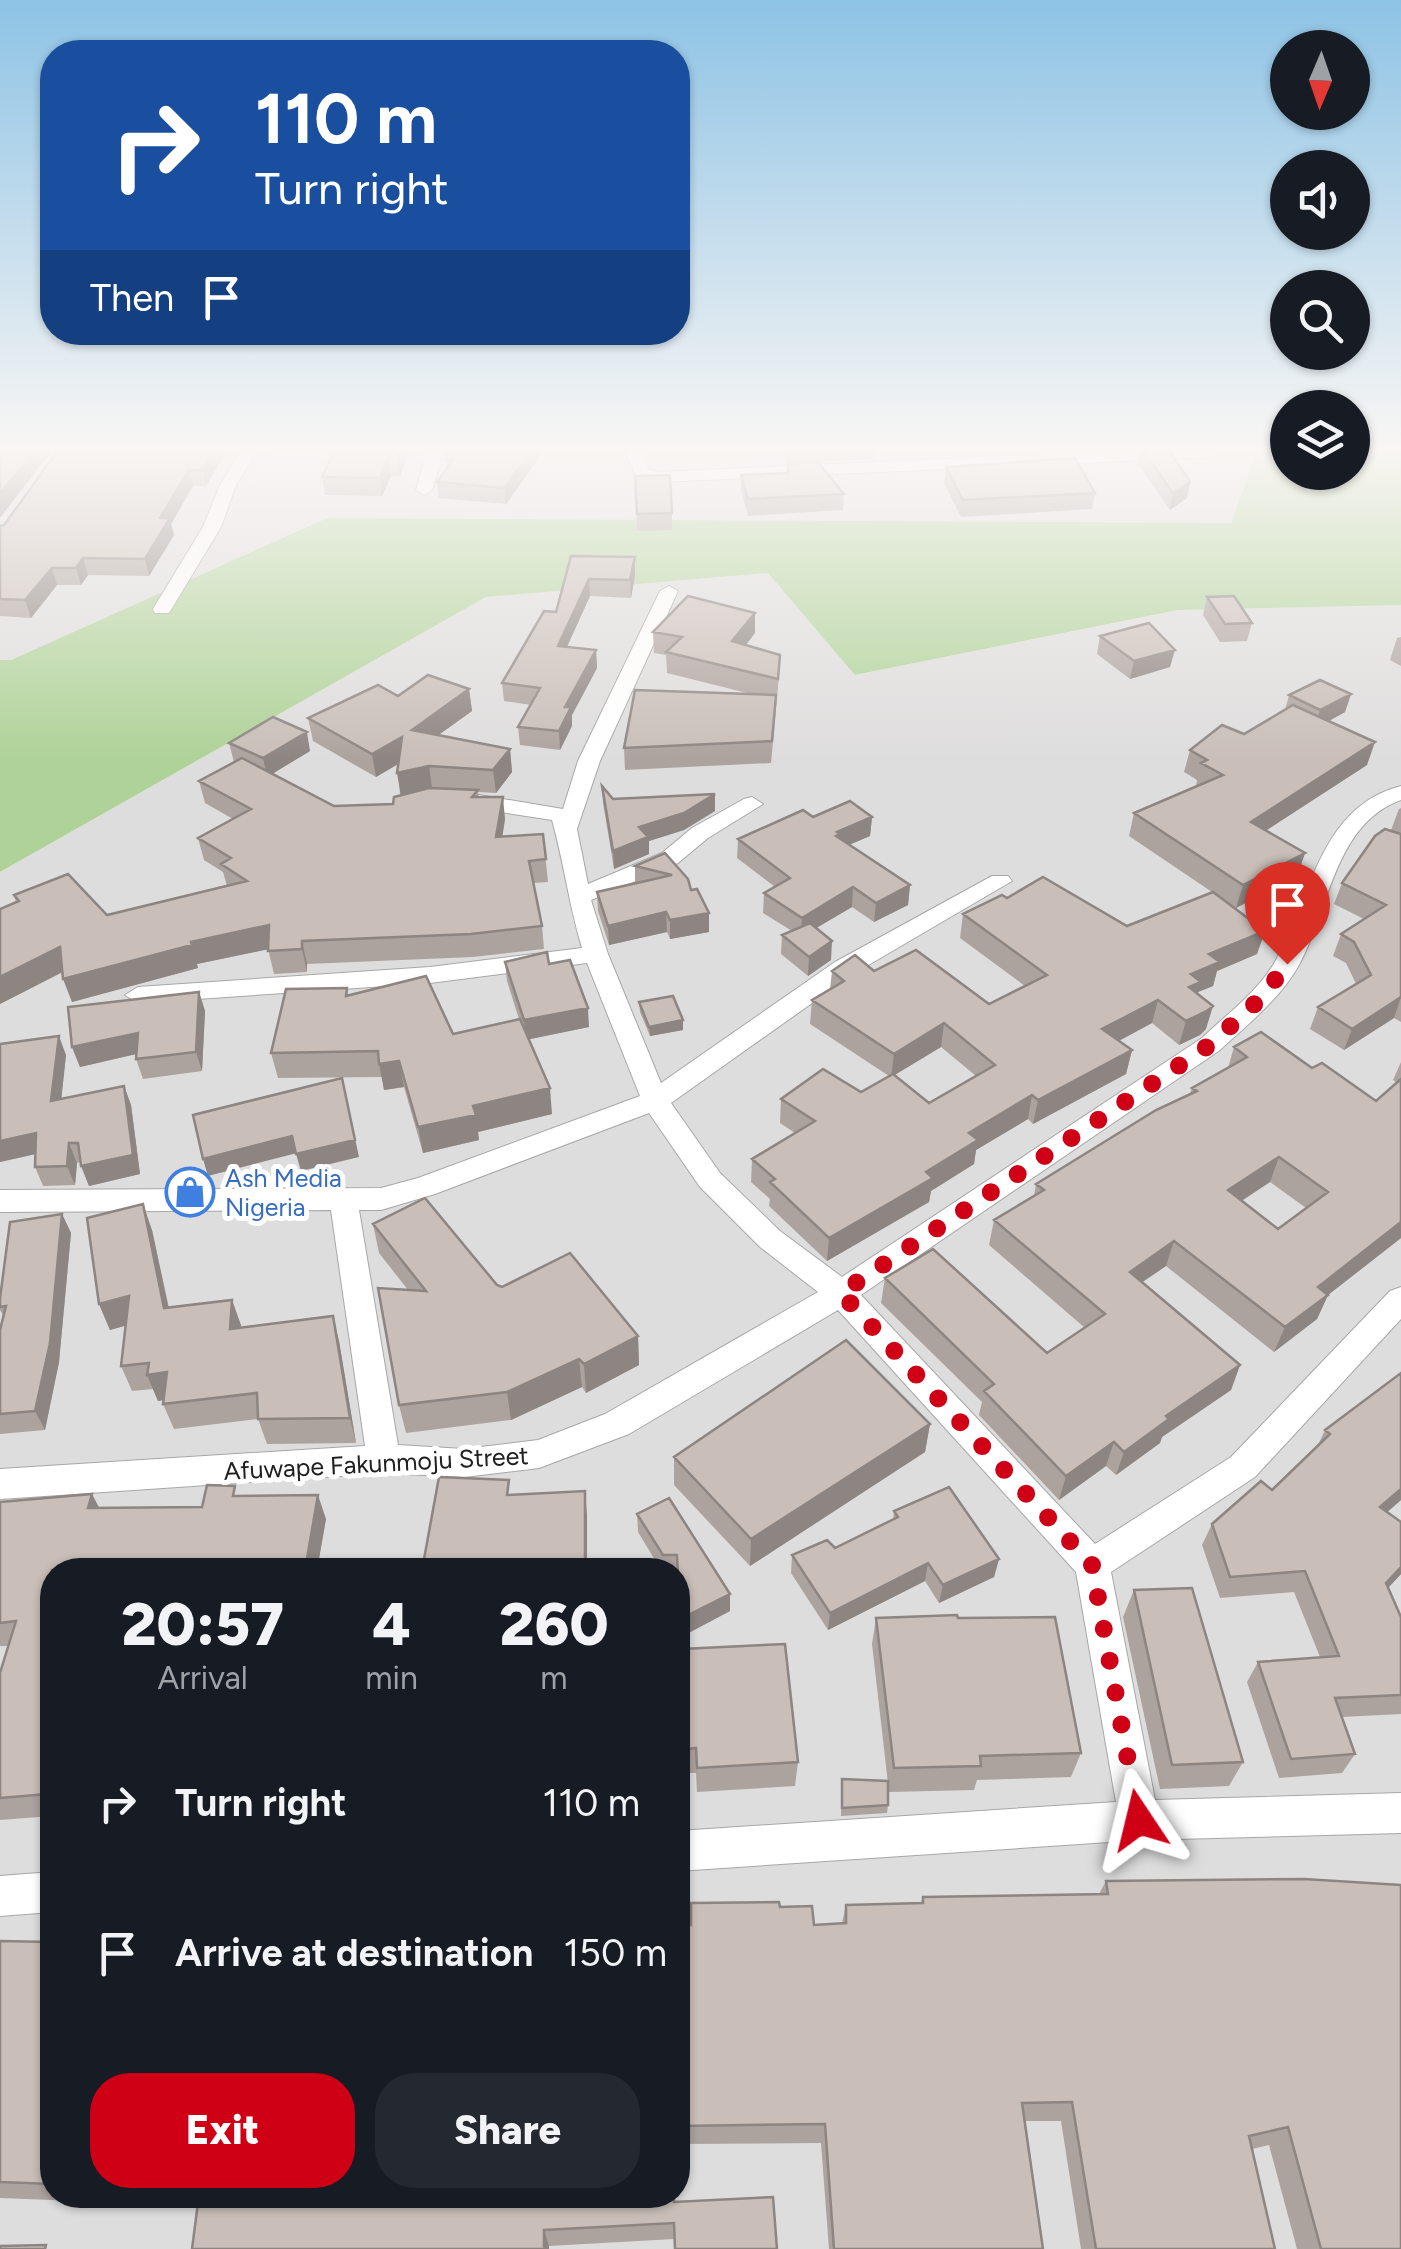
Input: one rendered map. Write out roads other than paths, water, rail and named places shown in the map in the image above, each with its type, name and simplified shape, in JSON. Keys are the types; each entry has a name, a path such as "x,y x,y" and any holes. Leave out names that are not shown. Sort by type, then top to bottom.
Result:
{"street":[{"path":"162,610 198,550"},
{"path":"568,826 589,761 669,591"},
{"name":"Afuwape Fakunmoju Street","path":"0,1484 384,1459 464,1463 539,1454 617,1424 841,1293 1211,1044 1262,997 1287,964 1342,832 1360,829 1381,800 1401,793"},
{"path":"432,799 551,810 562,815 568,826 578,897 596,954 654,1101 710,1180 770,1239 841,1293 1092,1565 1139,1820"},
{"path":"578,897 670,858 700,833 752,804"},
{"path":"0,1200 381,1198 425,1187 654,1101 844,968 1000,881"},
{"path":"138,994 430,974 596,954"},
{"path":"343,1197 384,1459"},
{"path":"1092,1565 1243,1467 1401,1299"},
{"path":"690,1850 1139,1820 1401,1813"},
{"path":"0,1896 40,1893"}],"place":[{"name":"Ash Media Nigeria","path":"190,1192"}]}
